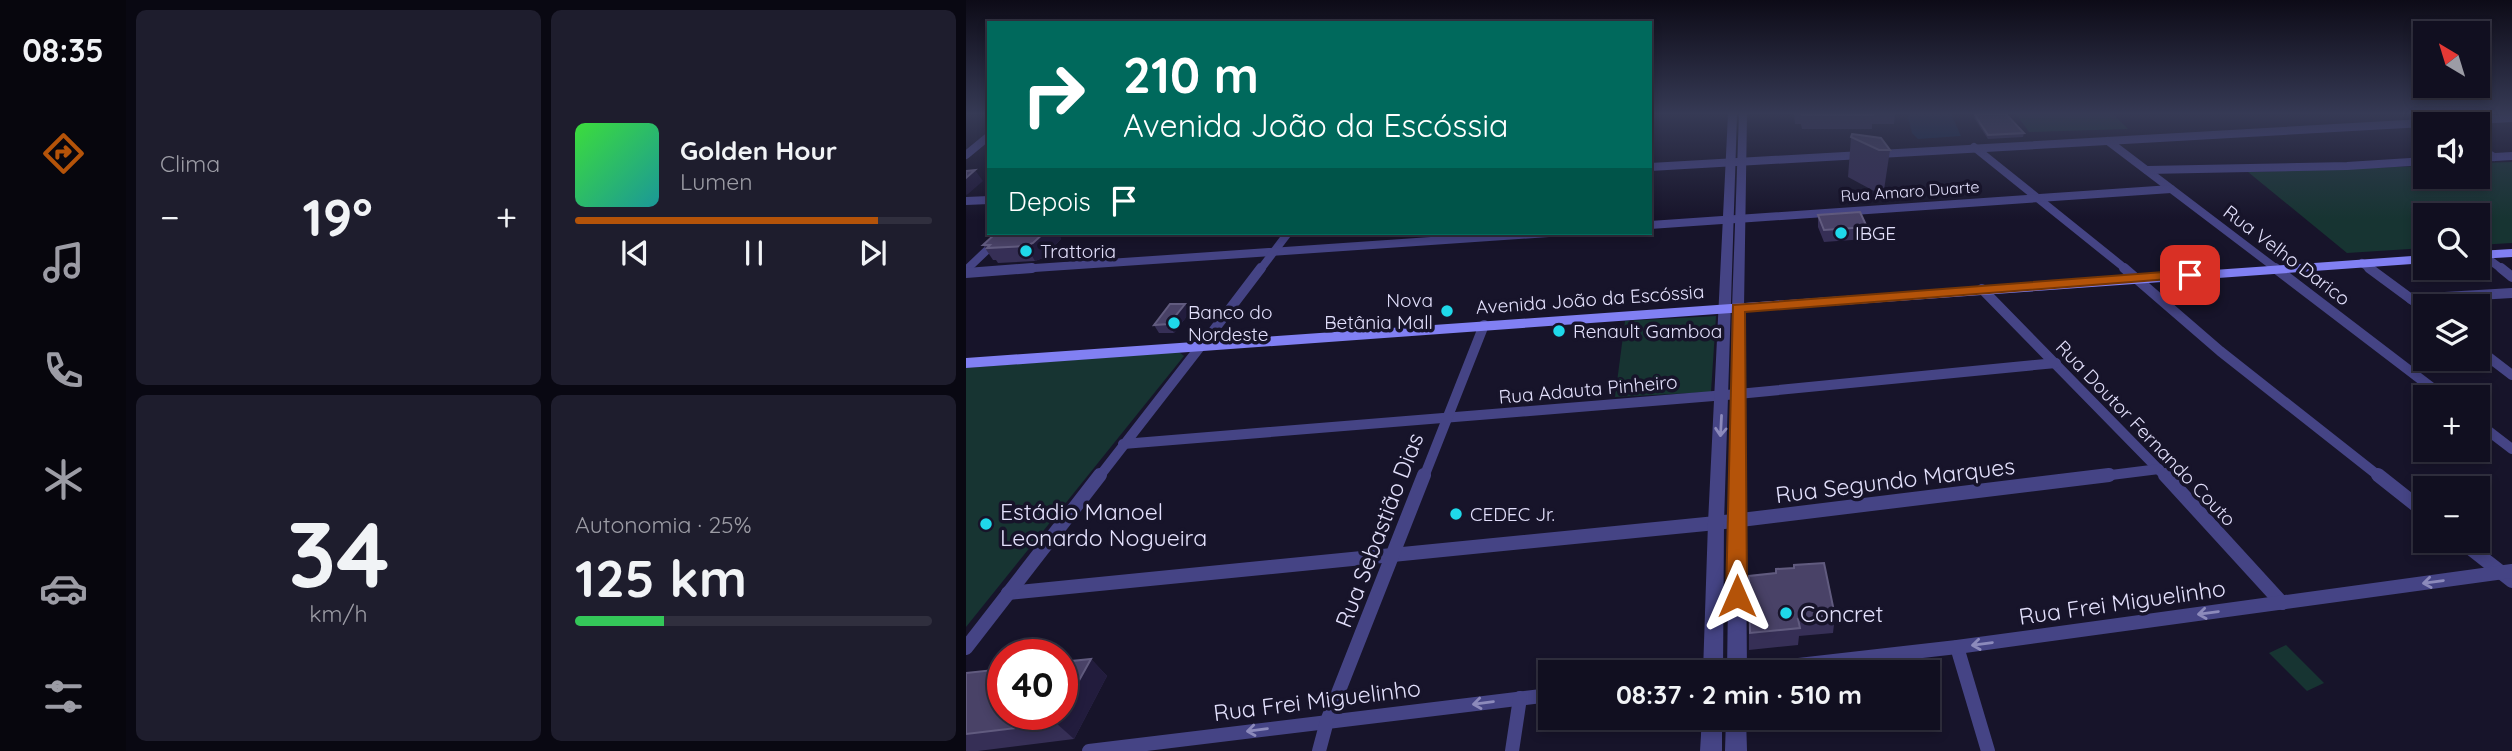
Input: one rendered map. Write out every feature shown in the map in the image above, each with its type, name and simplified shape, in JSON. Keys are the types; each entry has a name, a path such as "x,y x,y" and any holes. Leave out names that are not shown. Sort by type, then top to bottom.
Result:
{"main road":[{"path":"2490,251 2512,247"},
{"path":"2490,253 2512,253"},
{"name":"Avenida João da Escóssia","path":"966,363 1203,343 2413,254"},
{"name":"Avenida João da Escóssia","path":"2273,266 2413,260"},
{"name":"Avenida João da Escóssia","path":"966,356 1484,325 1732,304 1982,289 2132,275"}],"street":[{"path":"1735,149 1730,394 1737,520 1737,660"},
{"path":"1736,160 1738,149"},
{"path":"1652,165 1937,149"},
{"path":"1976,149 2132,275 2220,351 2413,503"},
{"name":"Rua Velho Darico","path":"2119,149 2428,385"},
{"path":"2490,155 2494,157"},
{"path":"2490,157 2512,156"},
{"path":"2147,170 2413,161"},
{"name":"Rua Amaro Duarte","path":"1652,225 1734,217 2171,189"},
{"path":"966,203 987,202"},
{"path":"966,272 1003,235"},
{"path":"966,648 1286,235"},
{"path":"966,272 1521,235"},
{"path":"2490,260 2512,277"},
{"path":"2362,263 2411,299 2512,293"},
{"name":"Rua Doutor Fernando Couto","path":"1982,289 2159,469 2282,603"},
{"name":"Rua Sebastião Dias","path":"1319,751 1327,721 1484,325"},
{"path":"2490,358 2512,375"},
{"name":"Rua Adauta Pinheiro","path":"1123,444 1445,419 2056,363"},
{"path":"1713,660 1716,523 1730,394"},
{"path":"2490,432 2512,449"},
{"name":"Rua Segundo Marques","path":"1008,593 1716,523 2159,469"},
{"path":"2478,553 2508,575"},
{"name":"Rua Frei Miguelinho","path":"1843,660 2508,575"},
{"path":"1958,647 1988,751"},
{"name":"Rua Frei Miguelinho","path":"1098,750 1538,696"},
{"path":"1512,751 1520,698"},
{"path":"1710,751 1711,730"},
{"path":"1736,730 1736,751"}],"green space":[{"path":"2512,162 2512,243 2490,244 2490,203 2413,203 2413,249 2347,253 2248,172 2413,166 2413,189 2490,189 2490,163"},
{"path":"1716,316 1711,392 1615,397 1625,321"},
{"path":"1179,352 1184,356 966,627 966,368"},
{"path":"2286,645 2324,683 2307,691 2269,653"}],"building":[{"path":"975,170 966,178 966,171"},
{"path":"1860,212 1867,227 1824,230 1818,215"},
{"path":"994,235 1042,235 1026,246 987,248 990,245 983,245"},
{"path":"1170,304 1185,304 1169,324 1154,325"},
{"name":"Concret","path":"1824,563 1835,616 1798,619 1800,628 1750,633 1749,576 1776,573 1776,569 1794,568 1794,565"},
{"path":"1091,659 1078,682 1078,660"},
{"path":"987,671 987,730 999,730 966,734 966,673"}],"place":[{"name":"IBGE","path":"1841,233"},
{"name":"Trattoria","path":"1026,251"},
{"name":"Nova Betânia Mall","path":"1447,311"},
{"name":"Banco do Nordeste","path":"1174,323"},
{"name":"Renault Gamboa","path":"1559,331"},
{"name":"CEDEC Jr.","path":"1456,514"},
{"name":"Estádio Manoel Leonardo Nogueira","path":"986,524"},
{"name":"Concret","path":"1786,613"}],"route":[{"path":"1737,596 1738,308 2190,275"}]}
